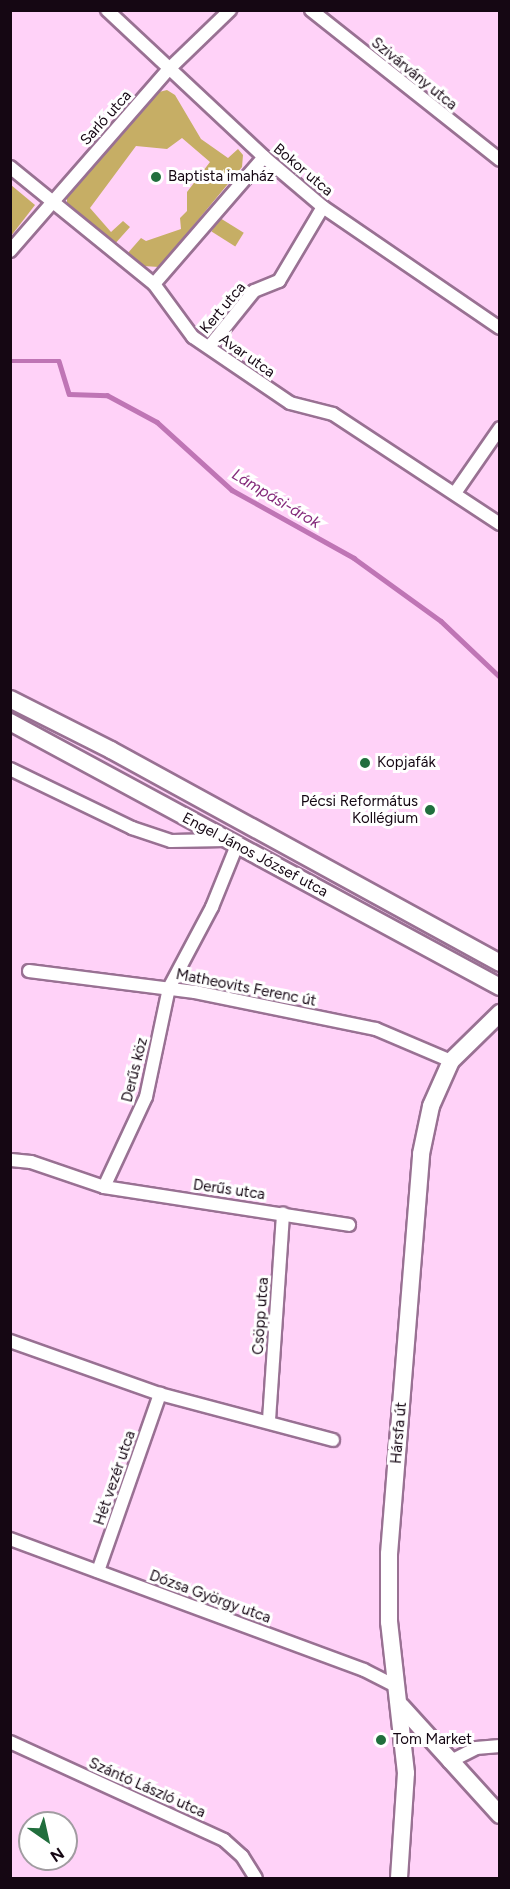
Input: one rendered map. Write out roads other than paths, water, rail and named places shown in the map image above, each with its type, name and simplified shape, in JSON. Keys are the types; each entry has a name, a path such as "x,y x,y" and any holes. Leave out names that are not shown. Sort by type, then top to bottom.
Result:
{"street":[{"name":"Bokor utca","path":"107,10 264,158 323,207 500,328"},
{"name":"Sarló utca","path":"10,251 169,69 230,10"},
{"name":"Szivárvány utca","path":"311,10 500,160"},
{"path":"154,284 264,158"},
{"name":"Avar utca","path":"10,167 51,203 154,284 193,337 290,403 333,414 500,524"},
{"name":"Kert utca","path":"209,347 254,291 279,281 323,207"},
{"path":"455,493 500,428"},
{"name":"Engel János József utca","path":"10,699 111,750 500,963"},
{"name":"Engel János József utca","path":"10,722 500,987"},
{"path":"10,769 132,828 171,841 231,843"},
{"name":"Derűs köz","path":"104,1187 146,1097 169,988 212,907 231,843"},
{"name":"Matheovits Ferenc út","path":"28,971 169,988 376,1029 451,1061"},
{"name":"Hársfa út","path":"399,1878 406,1773 401,1706 389,1622 389,1554 421,1154 431,1106 451,1061 500,1013"},
{"name":"Derűs utca","path":"11,1160 31,1162 104,1187 349,1225"},
{"name":"Csöpp utca","path":"269,1420 283,1213"},
{"path":"10,1341 160,1394 269,1420 333,1440"},
{"name":"Hét vezér utca","path":"98,1571 160,1394"},
{"name":"Dózsa György utca","path":"10,1539 364,1670 397,1687"},
{"path":"401,1706 449,1762 500,1815"},
{"name":"Szántó László utca","path":"10,1742 224,1840 242,1856 256,1878"},
{"path":"449,1762 476,1748 500,1746"}],"waterway":[{"name":"Lámpási-árok","path":"10,361 59,361 69,394 107,395 157,422 232,490 354,558 441,621 500,677"}],"place":[{"name":"Baptista imaház","path":"156,177"},
{"name":"Kopjafák","path":"365,763"},
{"name":"Pécsi Református Kollégium","path":"430,810"},
{"name":"Tom Market","path":"381,1740"}]}
